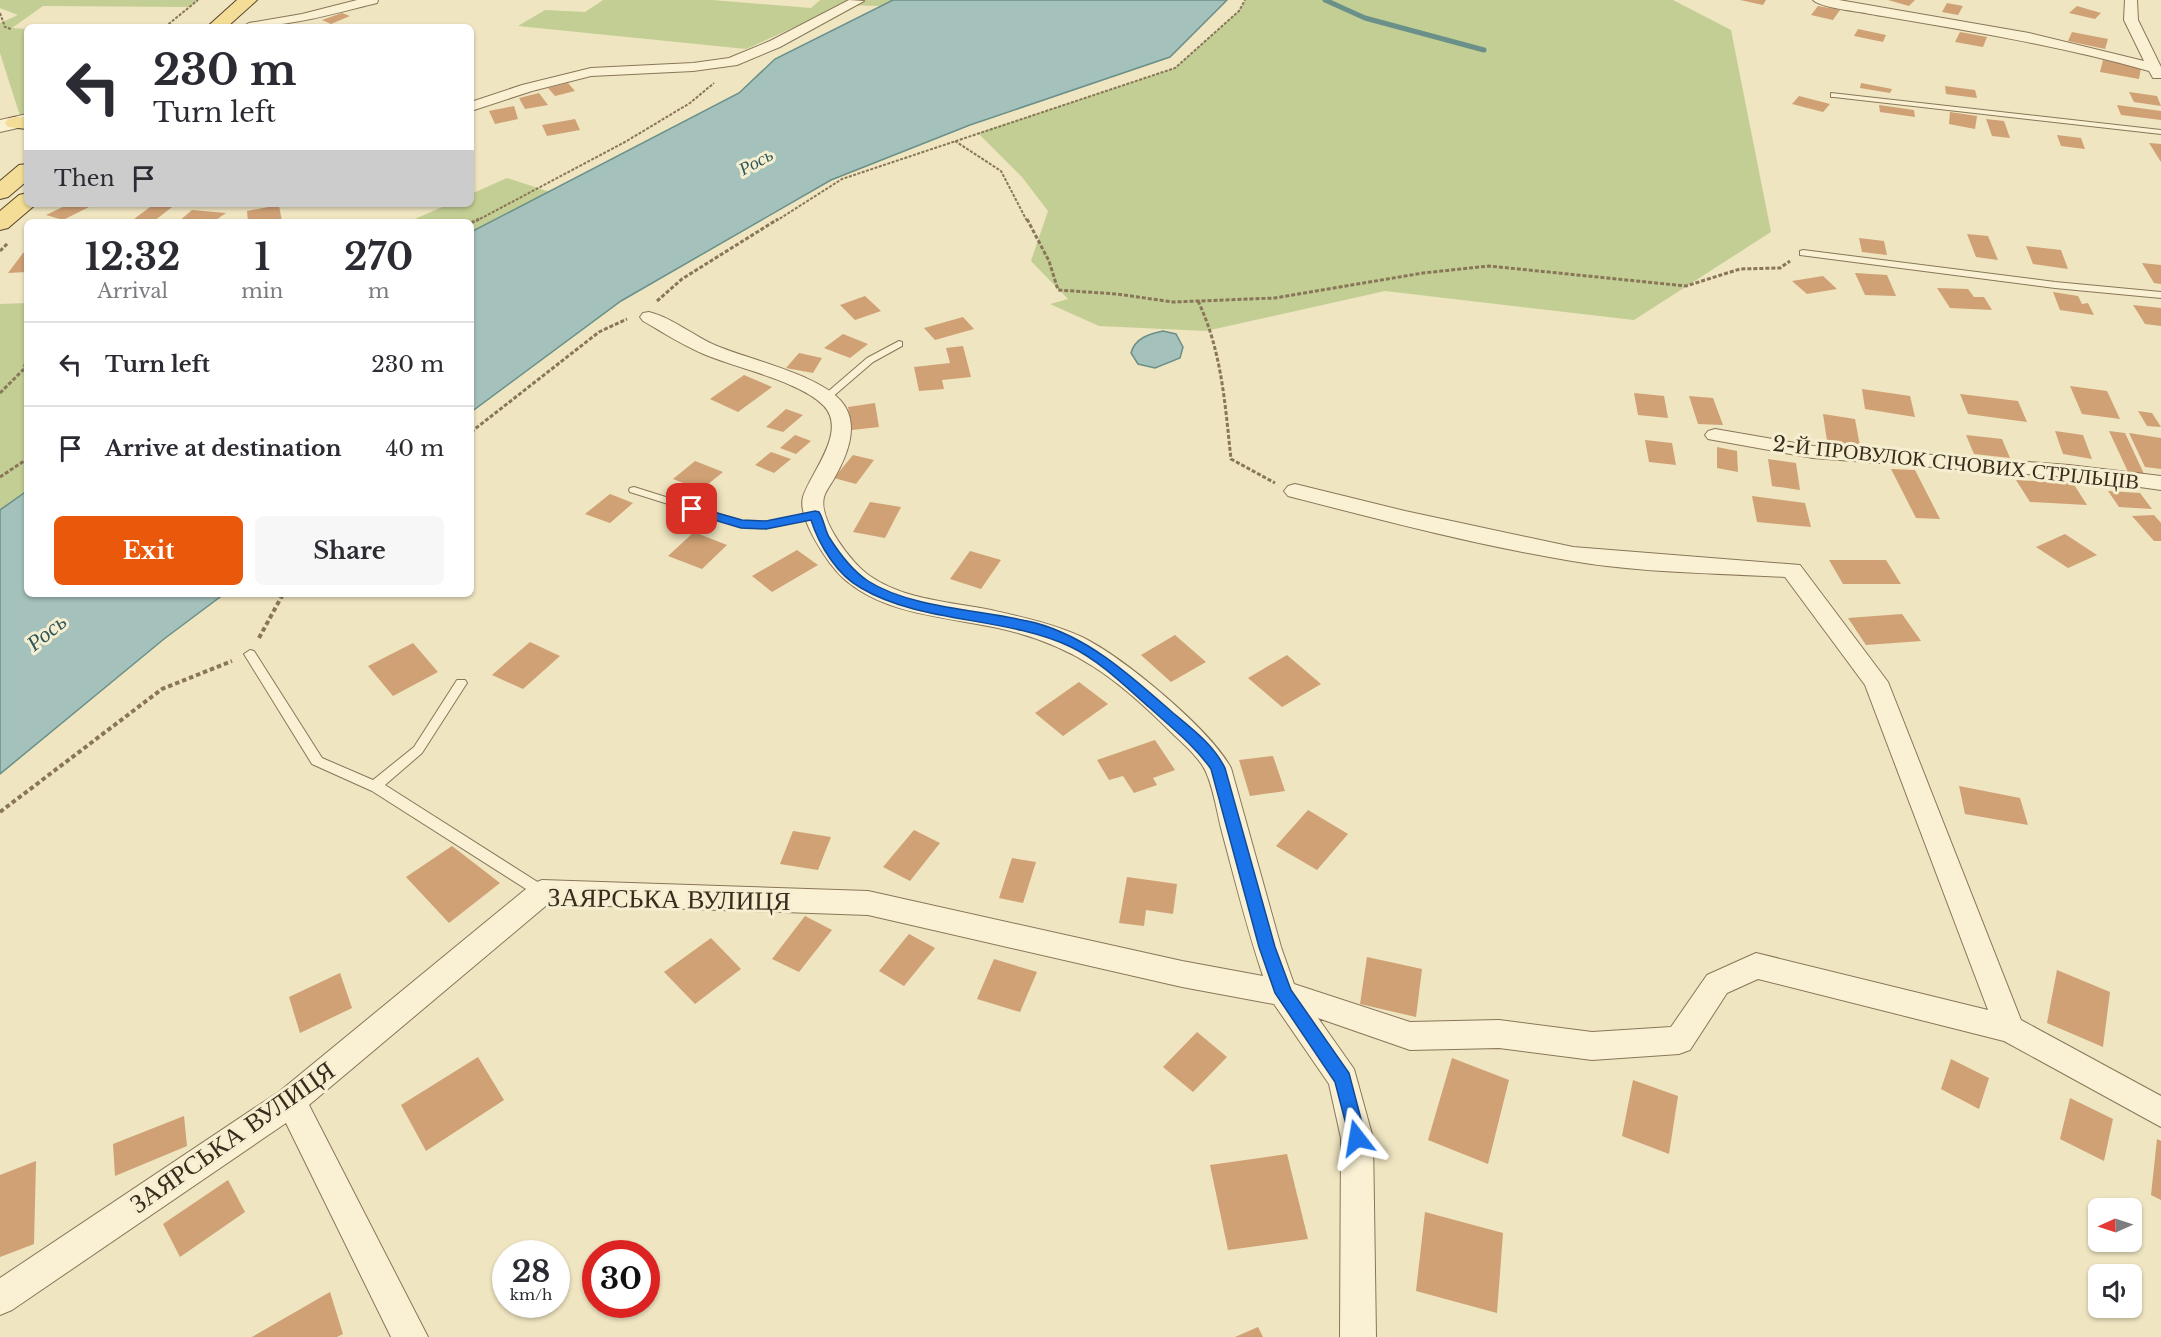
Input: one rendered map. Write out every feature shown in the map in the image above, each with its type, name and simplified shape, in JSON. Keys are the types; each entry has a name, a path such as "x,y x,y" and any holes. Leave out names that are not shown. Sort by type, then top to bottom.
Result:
{"main road":[{"path":"220,24 248,0"},
{"path":"0,192 24,172"},
{"path":"0,223 24,203"}],"street":[{"path":"267,24 303,18 372,0"},
{"path":"474,106 527,88 591,72 693,67 732,62 775,44 858,1 855,0"},
{"path":"1819,0 2057,42 2111,54 2157,74"},
{"path":"2131,0 2131,20 2157,74"},
{"path":"649,317 710,350 807,385 827,397 837,407 841,429 838,451 813,498 815,515 822,537 846,570 863,584 911,603 1035,628 1077,645 1120,674 1204,748 1218,768 1267,947 1283,993 1343,1079 1357,1138 1358,1337"},
{"name":"2-Й ПРОВУЛОК СІЧОВИХ СТРІЛЬЦІВ","path":"1715,435 1813,452 2068,471 2161,483"},
{"path":"1295,491 1416,521 1573,554 1644,561 1792,570 1876,682 2010,1029 2161,1113"},
{"name":"ЗАЯРСЬКА ВУЛИЦЯ","path":"0,1298 291,1101 542,892 868,903 1182,974 1283,993 1410,1036 1499,1034 1592,1046 1679,1040 1717,984 1756,966 2010,1029"},
{"path":"291,1101 410,1337"}],"lane":[{"path":"1834,95 2161,132"},
{"path":"1803,253 2055,285 2161,295"},
{"path":"827,397 870,360 899,344"},
{"path":"634,490 741,524 766,525 815,515"},
{"path":"250,654 317,760 375,786 542,892"},
{"path":"375,786 418,750 461,683"}],"path":[{"path":"169,24 198,0"},
{"path":"474,430 599,332 630,318 649,317 651,306 682,279 842,179 1175,68 1239,11 1245,0"},
{"path":"0,13 5,27 11,29"},
{"path":"474,222 526,196 702,96 732,62"},
{"path":"955,141 1000,171 1049,261 1058,290 1117,294 1173,302 1275,298 1423,273 1489,266 1686,286 1740,269 1780,268 1803,253"},
{"path":"1198,301 1209,320 1219,369 1231,459 1261,477 1295,491"},
{"path":"0,393 24,369"},
{"path":"0,477 24,461"},
{"path":"0,812 162,689 250,654 281,597"}],"green space":[{"path":"0,0 198,0 189,7 43,6 12,28 24,29 24,115 20,116 0,53 0,23 18,15 0,8"},
{"path":"603,0 712,0 811,8 820,0 893,0 880,6 844,5 746,49 518,26 545,10 585,12"},
{"path":"1245,0 1673,0 1731,30 1771,232 1634,320 1385,291 1206,331 1099,326 1050,304 1068,299 1031,261 1048,211 1022,177 978,133 1175,68 1239,11"},
{"path":"507,178 550,192 474,230 474,219 415,219 442,207 474,207 474,193"},
{"path":"24,303 24,493 0,510 0,304"}],"water":[{"name":"Рось","path":"893,0 1227,0 1170,57 970,125 831,180 621,301 474,410 474,230 739,93 775,59"},
{"path":"1163,331 1176,334 1183,347 1180,358 1155,368 1138,364 1131,353 1139,340"},
{"name":"Рось","path":"24,493 24,597 220,597 164,639 0,774 0,510"}],"building":[{"path":"1740,0 1766,0 1763,5"},
{"path":"1888,0 1915,0 1909,6"},
{"path":"1947,3 1963,6 1958,15 1942,12"},
{"path":"1818,6 1840,10 1833,20 1811,15"},
{"path":"2077,6 2101,13 2095,19 2069,13"},
{"path":"342,13 350,16 331,24 322,20"},
{"path":"1858,29 1886,35 1883,42 1854,36"},
{"path":"1960,32 1987,37 1983,47 1955,42"},
{"path":"2072,32 2108,39 2105,49 2068,41"},
{"path":"2103,60 2141,68 2139,79 2100,72"},
{"path":"568,83 575,91 555,96 548,88"},
{"path":"1861,83 1892,89 1890,93 1860,88"},
{"path":"1945,86 1975,90 1977,98 1946,94"},
{"path":"2129,92 2157,96 2161,106 2134,102"},
{"path":"539,93 548,105 525,109 519,98"},
{"path":"1799,96 1830,104 1823,112 1792,104"},
{"path":"1879,105 1914,110 1915,117 1880,112"},
{"path":"2117,105 2161,111 2161,120 2121,115"},
{"path":"514,106 518,119 495,124 489,111"},
{"path":"1950,112 1977,116 1975,129 1949,124"},
{"path":"575,119 580,130 547,136 542,125"},
{"path":"1986,119 2004,121 2010,138 1992,136"},
{"path":"2057,135 2081,138 2085,149 2061,146"},
{"path":"2149,143 2161,144 2161,162"},
{"path":"63,207 89,207 65,219 46,215"},
{"path":"150,207 172,207 157,219 134,219"},
{"path":"279,207 281,219 248,219 247,211"},
{"path":"192,210 226,213 217,219 182,219"},
{"path":"1967,234 1988,236 1998,260 1976,257"},
{"path":"1859,238 1884,241 1887,255 1862,252"},
{"path":"2026,246 2061,250 2068,269 2033,264"},
{"path":"23,253 24,253 24,272 8,273"},
{"path":"2142,263 2161,265 2161,284 2154,283"},
{"path":"1855,273 1887,275 1896,296 1865,295"},
{"path":"1823,276 1837,289 1807,294 1792,281"},
{"path":"1937,288 1968,289 1974,297 1984,297 1992,310 1950,308"},
{"path":"2053,292 2078,296 2082,304 2088,303 2094,315 2060,310"},
{"path":"865,296 881,311 855,320 840,305"},
{"path":"2133,305 2161,308 2161,326 2145,324"},
{"path":"963,317 974,329 935,340 924,328"},
{"path":"843,334 868,344 850,358 824,348"},
{"path":"963,346 971,377 942,380 944,389 919,391 914,367 950,363 946,348"},
{"path":"799,353 822,358 813,373 786,368"},
{"path":"744,375 772,387 738,412 710,399"},
{"path":"2070,386 2107,391 2120,419 2082,414"},
{"path":"1862,389 1910,396 1915,417 1865,409"},
{"path":"1634,393 1664,396 1668,418 1638,415"},
{"path":"1960,394 2018,401 2027,422 1968,414"},
{"path":"1689,396 1713,398 1723,425 1698,424"},
{"path":"875,403 879,427 852,430 848,407"},
{"path":"786,409 803,415 783,432 766,427"},
{"path":"2138,411 2152,413 2161,427 2147,426"},
{"path":"1823,414 1855,419 1860,446 1827,441"},
{"path":"2055,431 2083,435 2092,459 2063,454"},
{"path":"2109,431 2125,433 2145,476 2129,474"},
{"path":"2129,433 2161,438 2161,469 2145,467"},
{"path":"795,435 811,441 796,454 780,448"},
{"path":"1966,435 2002,439 2010,458 1974,454"},
{"path":"1645,440 1672,443 1676,465 1649,462"},
{"path":"1717,447 1737,451 1738,472 1717,468"},
{"path":"771,452 791,459 774,473 755,465"},
{"path":"853,455 874,460 856,484 834,478"},
{"path":"1768,459 1796,463 1800,490 1772,486"},
{"path":"695,461 723,472 701,490 673,479"},
{"path":"1891,469 1915,470 1940,519 1916,518"},
{"path":"2016,480 2073,483 2087,505 2030,502"},
{"path":"2108,491 2140,493 2152,509 2119,507"},
{"path":"610,494 633,503 610,523 585,514"},
{"path":"1752,496 1805,503 1811,527 1757,522"},
{"path":"870,502 901,507 885,538 853,532"},
{"path":"2154,515 2161,523 2161,541 2154,541 2132,516"},
{"path":"694,532 727,545 702,569 668,556"},
{"path":"2065,534 2097,555 2068,568 2036,547"},
{"path":"797,550 818,565 772,592 752,576"},
{"path":"970,551 1001,560 981,589 950,579"},
{"path":"1829,560 1886,560 1901,584 1843,584"},
{"path":"1902,614 1921,641 1866,645 1848,618"},
{"path":"1175,635 1206,662 1171,682 1141,655"},
{"path":"530,642 560,656 523,689 492,675"},
{"path":"413,643 438,672 393,696 368,666"},
{"path":"1287,655 1321,684 1282,707 1248,678"},
{"path":"1079,682 1108,704 1063,736 1035,713"},
{"path":"1155,740 1175,770 1153,778 1157,785 1134,793 1123,776 1109,780 1097,760"},
{"path":"1273,756 1285,791 1250,796 1239,760"},
{"path":"1959,786 2020,798 2028,825 1965,814"},
{"path":"1308,810 1348,834 1317,870 1276,846"},
{"path":"914,830 940,843 910,881 883,867"},
{"path":"793,831 831,837 818,870 780,864"},
{"path":"452,846 500,883 449,923 406,877"},
{"path":"1012,858 1036,862 1023,903 999,898"},
{"path":"1127,877 1177,884 1173,914 1146,910 1144,926 1119,923"},
{"path":"805,916 832,930 799,972 772,959"},
{"path":"909,934 935,948 904,986 879,971"},
{"path":"711,938 741,969 695,1004 664,972"},
{"path":"1367,957 1422,969 1416,1017 1360,1004"},
{"path":"994,959 1037,972 1020,1012 977,999"},
{"path":"2057,970 2110,992 2103,1047 2047,1023"},
{"path":"340,973 352,1008 300,1033 289,997"},
{"path":"1197,1032 1227,1057 1193,1092 1163,1067"},
{"path":"478,1057 504,1100 426,1151 401,1105"},
{"path":"1452,1058 1509,1080 1488,1164 1428,1140"},
{"path":"1951,1059 1989,1078 1979,1109 1941,1089"},
{"path":"1633,1080 1678,1096 1669,1154 1622,1136"},
{"path":"2070,1098 2113,1119 2104,1161 2060,1139"},
{"path":"184,1116 187,1146 115,1176 113,1144"},
{"path":"2157,1139 2161,1141 2161,1200 2151,1195"},
{"path":"1287,1154 1308,1239 1228,1250 1210,1165"},
{"path":"36,1161 34,1244 0,1257 0,1175"},
{"path":"228,1180 245,1212 180,1257 163,1224"},
{"path":"1425,1212 1503,1233 1497,1313 1416,1291"},
{"path":"330,1292 343,1334 337,1337 252,1337"},
{"path":"1258,1327 1263,1337 1235,1337"}],"waterway":[{"path":"1325,0 1365,18 1484,50"}],"route":[{"path":"692,509 741,524 766,525 815,515 822,537 846,570 863,584 911,603 1035,628 1077,645 1120,674 1204,748 1218,768 1267,947 1283,993 1343,1079 1357,1138"}]}
